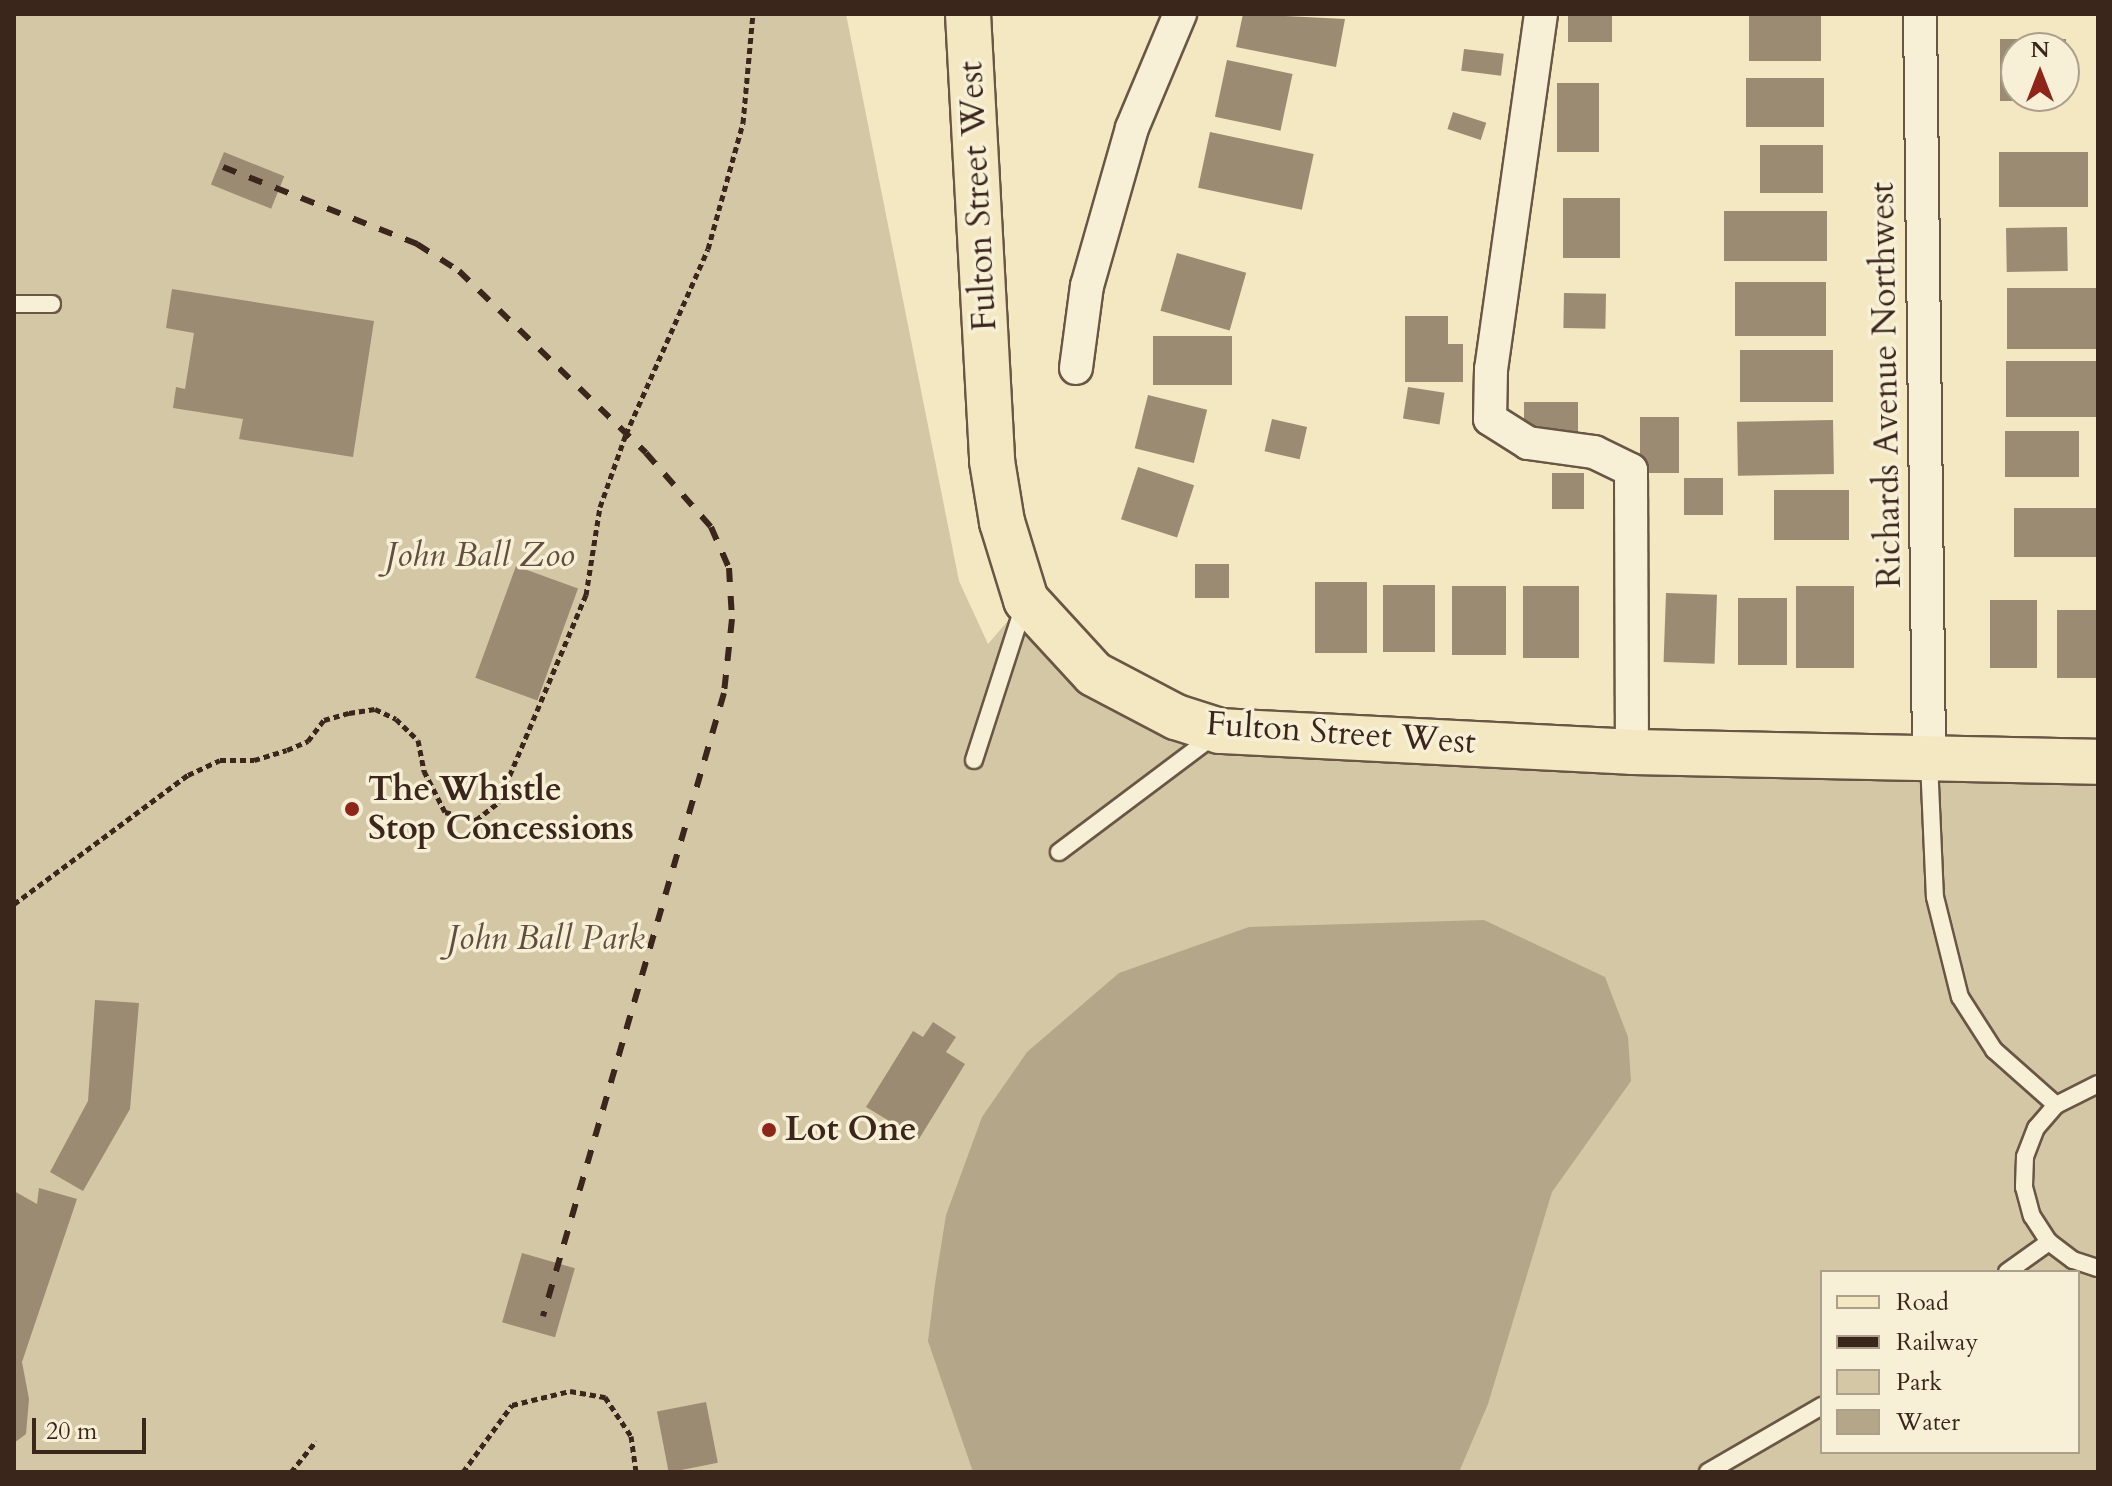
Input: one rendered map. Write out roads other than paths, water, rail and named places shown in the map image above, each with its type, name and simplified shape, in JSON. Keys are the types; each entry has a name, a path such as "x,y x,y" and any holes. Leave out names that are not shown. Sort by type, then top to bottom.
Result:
{"main road":[{"name":"Fulton Street West","path":"968,14 992,461 1002,522 1026,600 1094,674 1176,717 1220,731 1632,752 1929,755 2098,762"}],"street":[{"path":"1076,368 1087,286 1132,128 1180,14"},
{"path":"1541,14 1491,369 1490,419 1528,443 1594,452 1631,470 1632,752"},
{"name":"Richards Avenue Northwest","path":"1920,14 1929,755"}],"lane":[{"path":"14,304 52,304"},
{"path":"974,760 1026,600"},
{"path":"1059,852 1220,731"},
{"path":"1929,755 1935,897 1960,997 1994,1050 2056,1105"},
{"path":"2098,1084 2056,1105 2036,1128 2024,1172 2032,1216 2049,1242 2073,1260 2098,1268"},
{"path":"2010,1270 2049,1242"},
{"path":"1708,1472 1820,1407"}],"water":[{"path":"1484,920 1605,977 1628,1037 1631,1081 1552,1192 1488,1404 1459,1472 973,1472 928,1341 935,1284 946,1215 982,1117 1027,1052 1119,973 1249,927"}],"railway":[{"path":"223,167 417,244 459,271 646,453 711,527 729,568 732,619 724,693 543,1316"}],"place":[{"name":"The Whistle Stop Concessions","path":"352,809"},
{"name":"Lot One","path":"769,1130"}],"park label":[{"name":"John Ball Zoo","path":"480,556"},
{"name":"John Ball Park","path":"546,939"}]}
